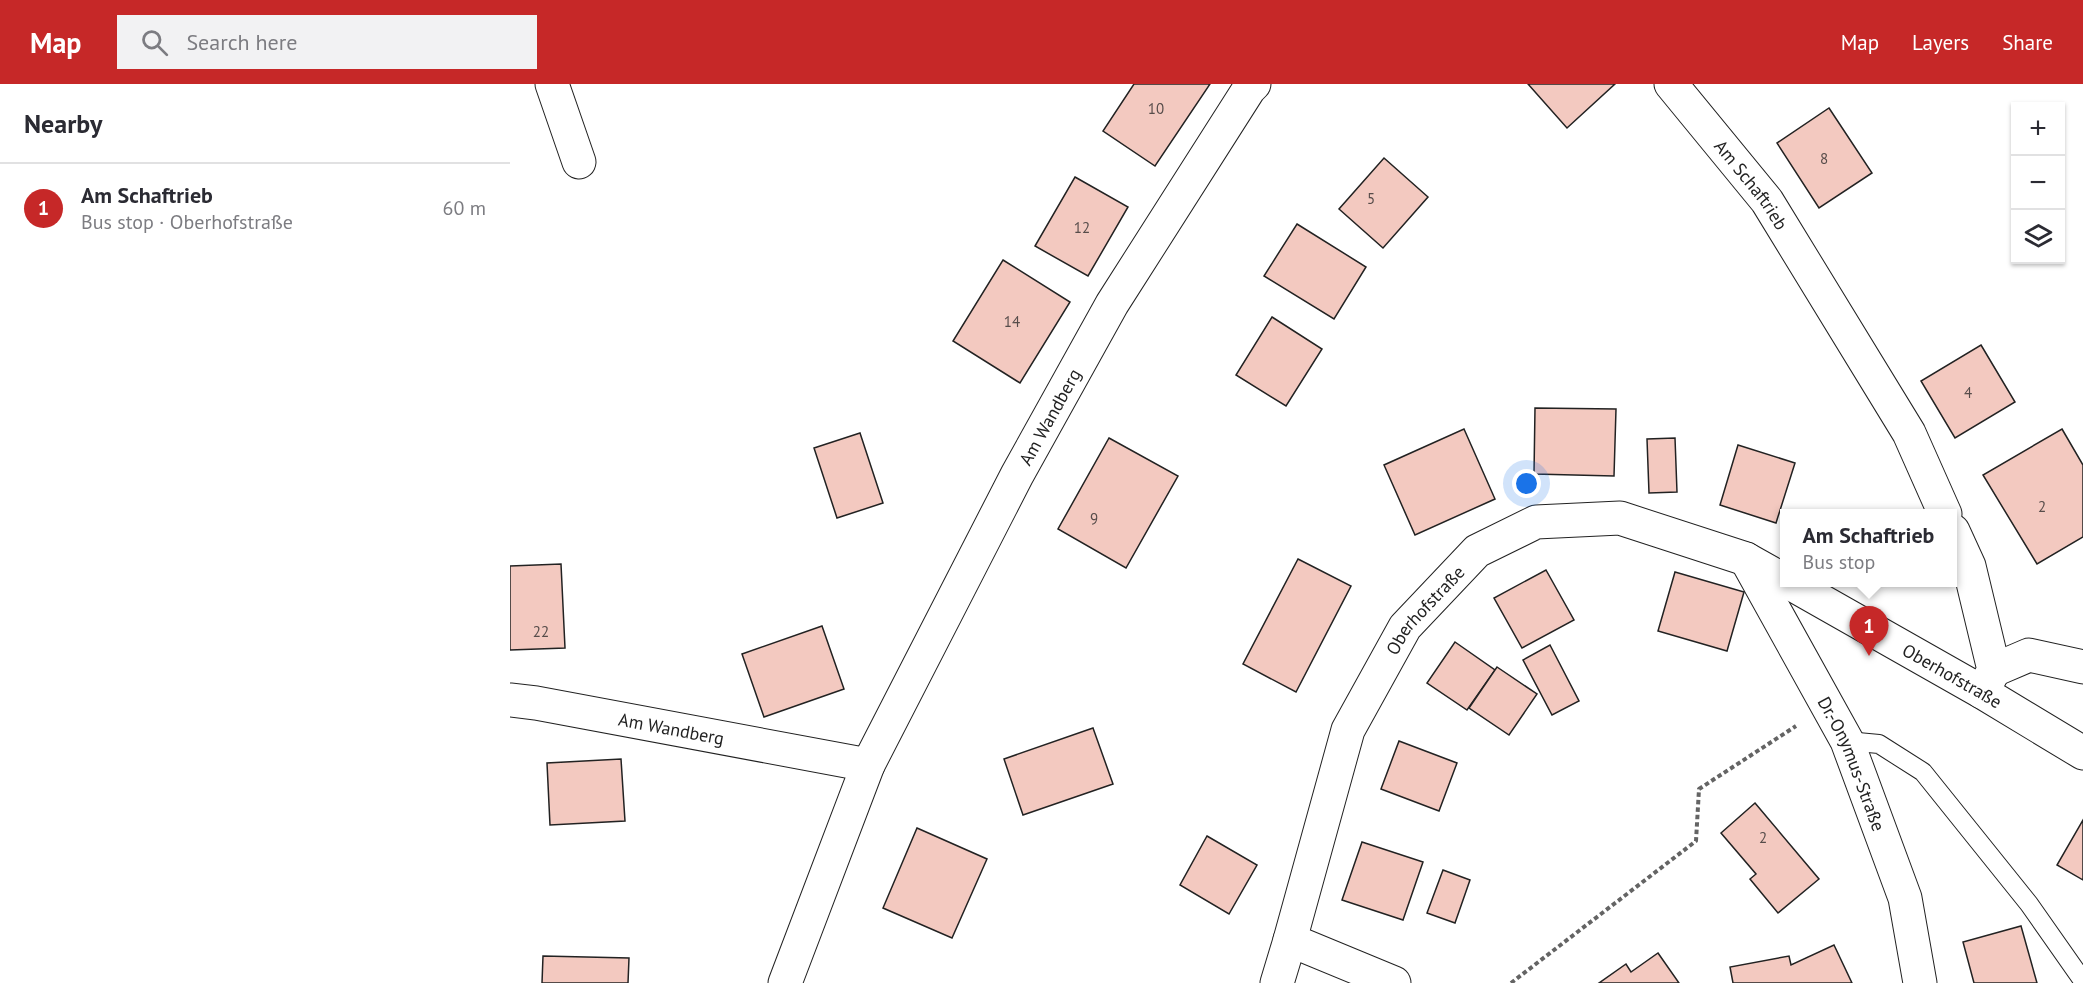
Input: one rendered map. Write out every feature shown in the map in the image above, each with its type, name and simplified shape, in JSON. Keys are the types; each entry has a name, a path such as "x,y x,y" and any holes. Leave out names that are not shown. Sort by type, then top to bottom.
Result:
{"street":[{"path":"552,84 579,162"},
{"name":"Am Wandberg","path":"785,983 868,765 1017,475 1112,304 1254,84"},
{"name":"Am Schaftrieb","path":"1671,84 1767,201 1909,433 1943,509"},
{"name":"Oberhofstraße","path":"1276,983 1348,730 1405,627 1477,551 1536,522 1620,518 1746,559 1780,579"},
{"path":"1957,540 1969,566 1988,681 2029,655 2083,667"},
{"name":"Dr.-Onymus-Straße","path":"1746,559 1847,741 1905,898 1920,983"},
{"name":"Oberhofstraße","path":"1796,587 1988,681 2083,753"},
{"name":"Am Wandberg","path":"510,700 868,765"},
{"path":"1290,940 1394,983"}],"lane":[{"path":"1847,741 1879,744 1923,772 2029,904 2083,981"}],"path":[{"path":"1510,983 1696,841 1699,789 1772,741"}],"building":[{"path":"1134,84 1210,84 1155,166 1103,131"},
{"path":"1528,84 1615,84 1567,128"},
{"path":"1829,108 1872,173 1819,208 1777,143"},
{"path":"1384,158 1428,197 1383,248 1339,209"},
{"path":"1075,177 1128,207 1088,276 1035,246"},
{"path":"1297,224 1366,267 1334,319 1264,276"},
{"path":"1003,260 1070,302 1020,383 953,341"},
{"path":"1272,317 1322,349 1286,406 1236,375"},
{"path":"1981,345 2015,402 1955,438 1921,381"},
{"path":"1535,408 1616,409 1614,476 1534,474"},
{"path":"1464,429 1495,499 1415,535 1384,465"},
{"path":"2062,429 2083,465 2083,537 2037,564 1983,475"},
{"path":"860,433 883,503 837,518 814,448"},
{"path":"1109,438 1178,476 1126,568 1058,529"},
{"path":"1675,438 1677,492 1649,493 1647,439"},
{"path":"1738,445 1795,463 1776,523 1720,505"},
{"path":"1298,559 1351,586 1296,692 1243,664"},
{"path":"561,564 565,648 510,650 510,566"},
{"path":"1546,570 1574,620 1522,648 1494,598"},
{"path":"1675,572 1744,592 1727,651 1658,631"},
{"path":"822,626 844,689 764,717 742,654"},
{"path":"1455,642 1495,670 1467,710 1427,683"},
{"path":"1550,645 1579,701 1552,715 1523,660"},
{"path":"1497,667 1537,694 1509,735 1469,708"},
{"path":"1093,728 1113,784 1023,815 1004,759"},
{"path":"1399,741 1457,763 1439,811 1381,789"},
{"path":"621,759 625,821 550,825 547,763"},
{"path":"1755,803 1819,879 1778,913 1750,879 1756,874 1721,833"},
{"path":"2083,820 2083,880 2057,865"},
{"path":"917,828 987,859 952,938 883,908"},
{"path":"1207,836 1257,865 1229,914 1180,885"},
{"path":"1362,842 1423,862 1403,920 1342,900"},
{"path":"1443,870 1470,880 1455,923 1427,913"},
{"path":"2021,926 2037,983 1974,983 1963,942"},
{"path":"1834,945 1852,983 1733,983 1730,967 1789,956 1791,965"},
{"path":"1658,953 1679,983 1599,983 1626,964 1631,972"},
{"path":"543,956 629,958 628,983 542,983"}],"place":[{"name":"Am Schaftrieb","path":"1869,656"}]}
